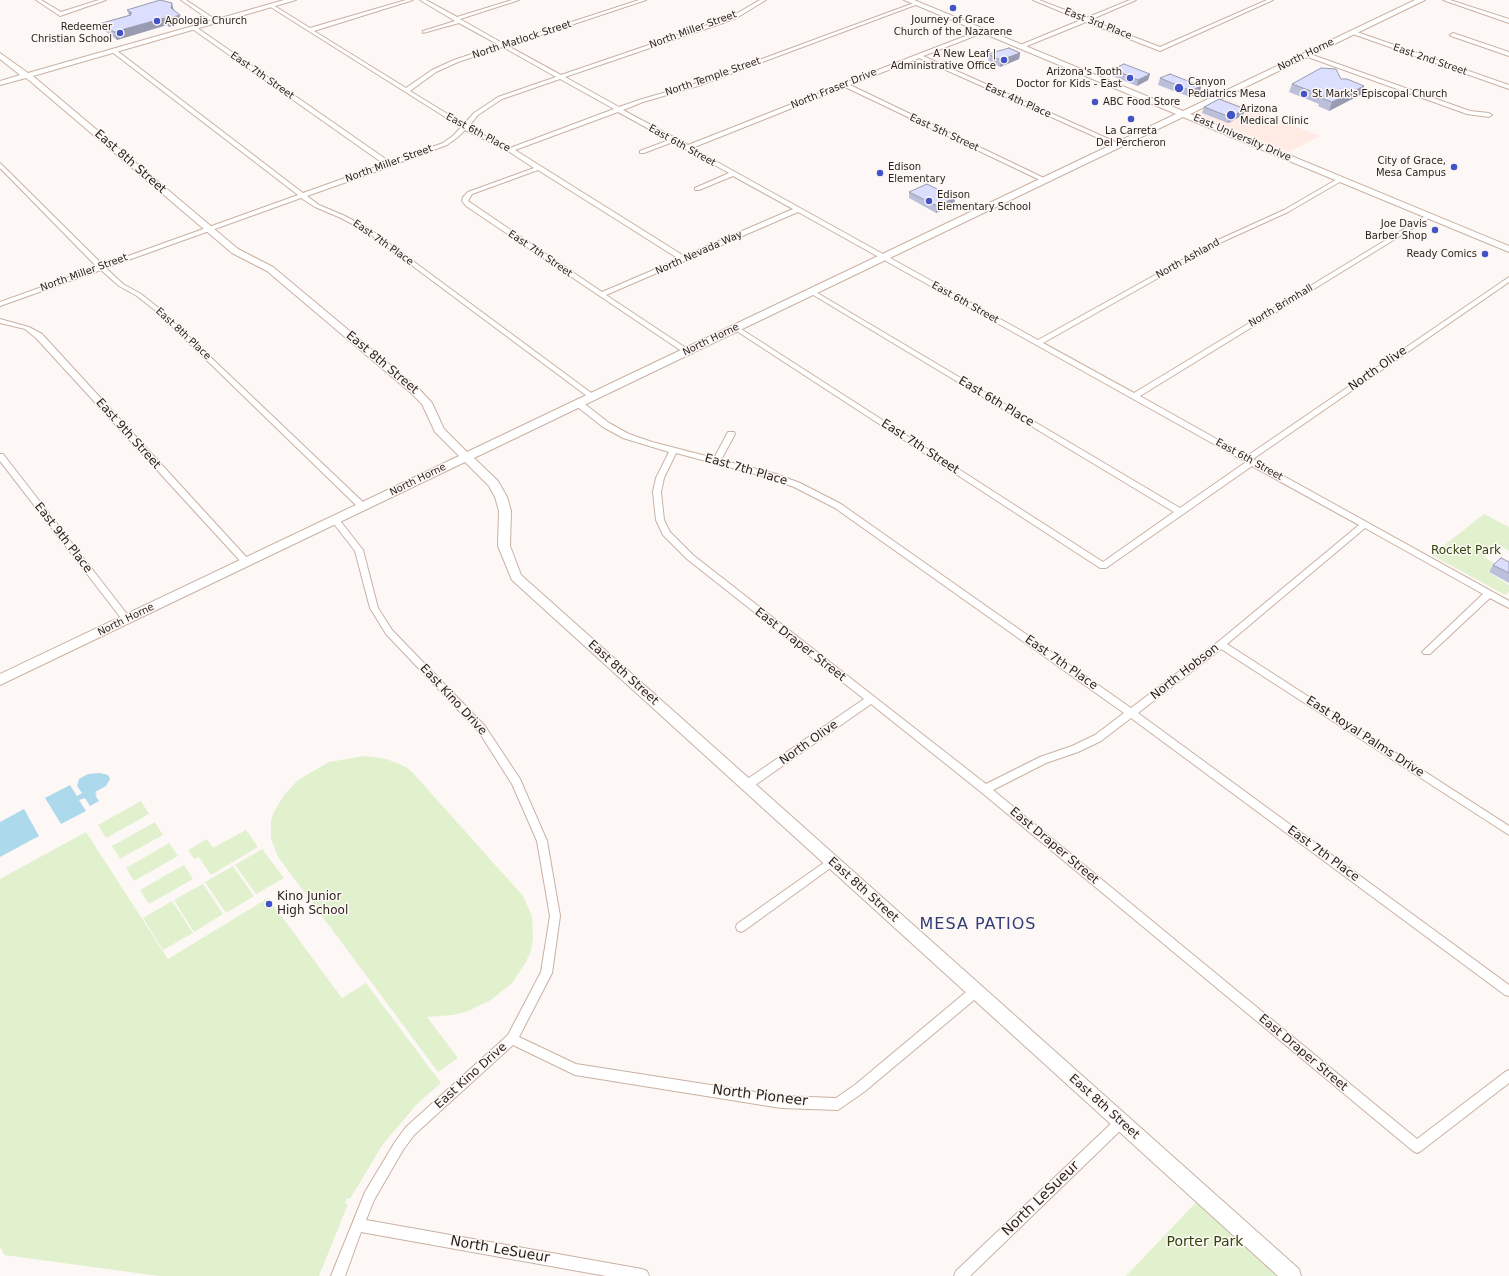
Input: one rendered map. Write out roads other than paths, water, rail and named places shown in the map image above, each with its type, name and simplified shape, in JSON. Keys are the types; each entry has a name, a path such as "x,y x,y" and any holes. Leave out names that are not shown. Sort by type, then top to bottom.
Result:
{"street":[{"path":"38,0 60,14 104,0"},
{"path":"183,0 216,22"},
{"path":"0,83 292,0"},
{"path":"310,30 411,0"},
{"name":"East 6th Street","path":"422,0 882,258 1250,460 1509,605"},
{"path":"425,32 517,0"},
{"name":"North Matlock Street","path":"406,91 439,68 504,45 644,0"},
{"name":"North Miller Street","path":"0,304 445,144 476,114 500,98 721,22 736,16 764,0"},
{"name":"East University Drive","path":"908,0 1509,249"},
{"name":"East 3rd Place","path":"1035,0 1160,49 1271,0"},
{"path":"1020,47 1134,0"},
{"name":"North Horne","path":"0,680 1044,180 1118,146 1352,32 1422,0"},
{"path":"1444,0 1509,21"},
{"name":"North Temple Street","path":"510,150 641,101 696,85 916,4"},
{"name":"East 6th Place","path":"271,6 464,127 510,150 684,259"},
{"name":"East 7th Street","path":"194,28 390,165"},
{"name":"North Fraser Drive","path":"686,148 983,31"},
{"name":"East 2nd Street","path":"1352,32 1509,87"},
{"path":"1453,35 1509,54"},
{"name":"East 7th Place","path":"114,51 303,196 317,206 343,217 369,231 591,397"},
{"name":"East 8th Street","path":"0,55 236,252 270,269 415,391 427,403 439,430 494,484 501,497 506,528 504,546 516,577 1292,1276"},
{"path":"1307,55 1470,113 1489,115"},
{"name":"East 4th Place","path":"918,56 1118,146"},
{"name":"East 5th Street","path":"844,86 1044,180"},
{"path":"642,152 672,140"},
{"name":"East 8th Place","path":"0,165 101,267 121,285 139,295 158,310 363,506"},
{"name":"East 7th Street","path":"539,168 470,194 466,197 465,201 468,205 686,352"},
{"path":"697,189 732,174"},
{"name":"North Ashland","path":"1037,343 1220,241 1286,211 1341,180"},
{"name":"North Nevada Way","path":"601,295 796,210"},
{"name":"North Brimhall","path":"1133,396 1429,216"},
{"name":"North Olive","path":"1103,566 1180,512 1250,460 1509,279"},
{"name":"East 6th Place","path":"812,292 1180,512"},
{"name":"East 9th Street","path":"0,321 27,328 39,336 246,562"},
{"name":"East 7th Street","path":"736,328 1103,566"},
{"name":"East 7th Place","path":"578,403 606,425 626,436 649,444 773,476 798,485 838,506 1132,713 1509,991"},
{"path":"716,461 731,434"},
{"name":"East Draper Street","path":"674,450 660,478 657,492 660,520 666,533 690,557 985,789 1417,1147 1509,1076"},
{"name":"East 9th Place","path":"0,456 127,620"},
{"name":"East Kino Drive","path":"335,520 359,550 374,608 389,632 482,729 516,782 542,841 555,916 546,973 512,1039 410,1131 399,1146 369,1196 338,1276"},
{"name":"North Hobson","path":"985,789 1043,760 1075,750 1098,738 1221,644 1365,524"},
{"path":"1426,652 1489,594"},
{"name":"East Royal Palms Drive","path":"1221,644 1509,830"},
{"name":"North Olive","path":"747,785 870,700"},
{"path":"741,927 832,862"},
{"name":"North Pioneer","path":"512,1039 575,1069 781,1102 838,1104 860,1088 976,991"},
{"name":"North LeSueur","path":"961,1276 1122,1122"},
{"name":"North LeSueur","path":"358,1225 642,1276"}],"water":[{"path":"100,773 108,775 110,779 106,786 95,792 97,794 95,795 99,801 90,806 85,798 79,800 86,811 61,824 45,798 70,785 77,796 82,793 77,786 79,779 88,774"},
{"path":"24,809 39,836 0,857 0,822"}],"place":[{"name":"Journey of Grace Church of the Nazarene","path":"953,8"},
{"name":"Apologia Church","path":"157,21"},
{"name":"Redeemer Christian School","path":"120,33"},
{"name":"A New Leaf | Administrative Office","path":"1004,60"},
{"name":"Arizona's Tooth Doctor for Kids - East","path":"1130,78"},
{"name":"Canyon Pediatrics Mesa","path":"1179,88"},
{"name":"St Mark's Episcopal Church","path":"1304,94"},
{"name":"ABC Food Store","path":"1095,102"},
{"name":"Arizona Medical Clinic","path":"1231,115"},
{"name":"La Carreta Del Percheron","path":"1131,119"},
{"name":"City of Grace, Mesa Campus","path":"1454,167"},
{"name":"Edison Elementary","path":"880,173"},
{"name":"Edison Elementary School","path":"929,201"},
{"name":"Joe Davis Barber Shop","path":"1435,230"},
{"name":"Ready Comics","path":"1485,254"},
{"name":"Kino Junior High School","path":"269,904"}],"district":[{"name":"MESA PATIOS","path":"978,925"}],"park label":[{"name":"Rocket Park","path":"1466,551"},
{"name":"Porter Park","path":"1205,1242"}]}
